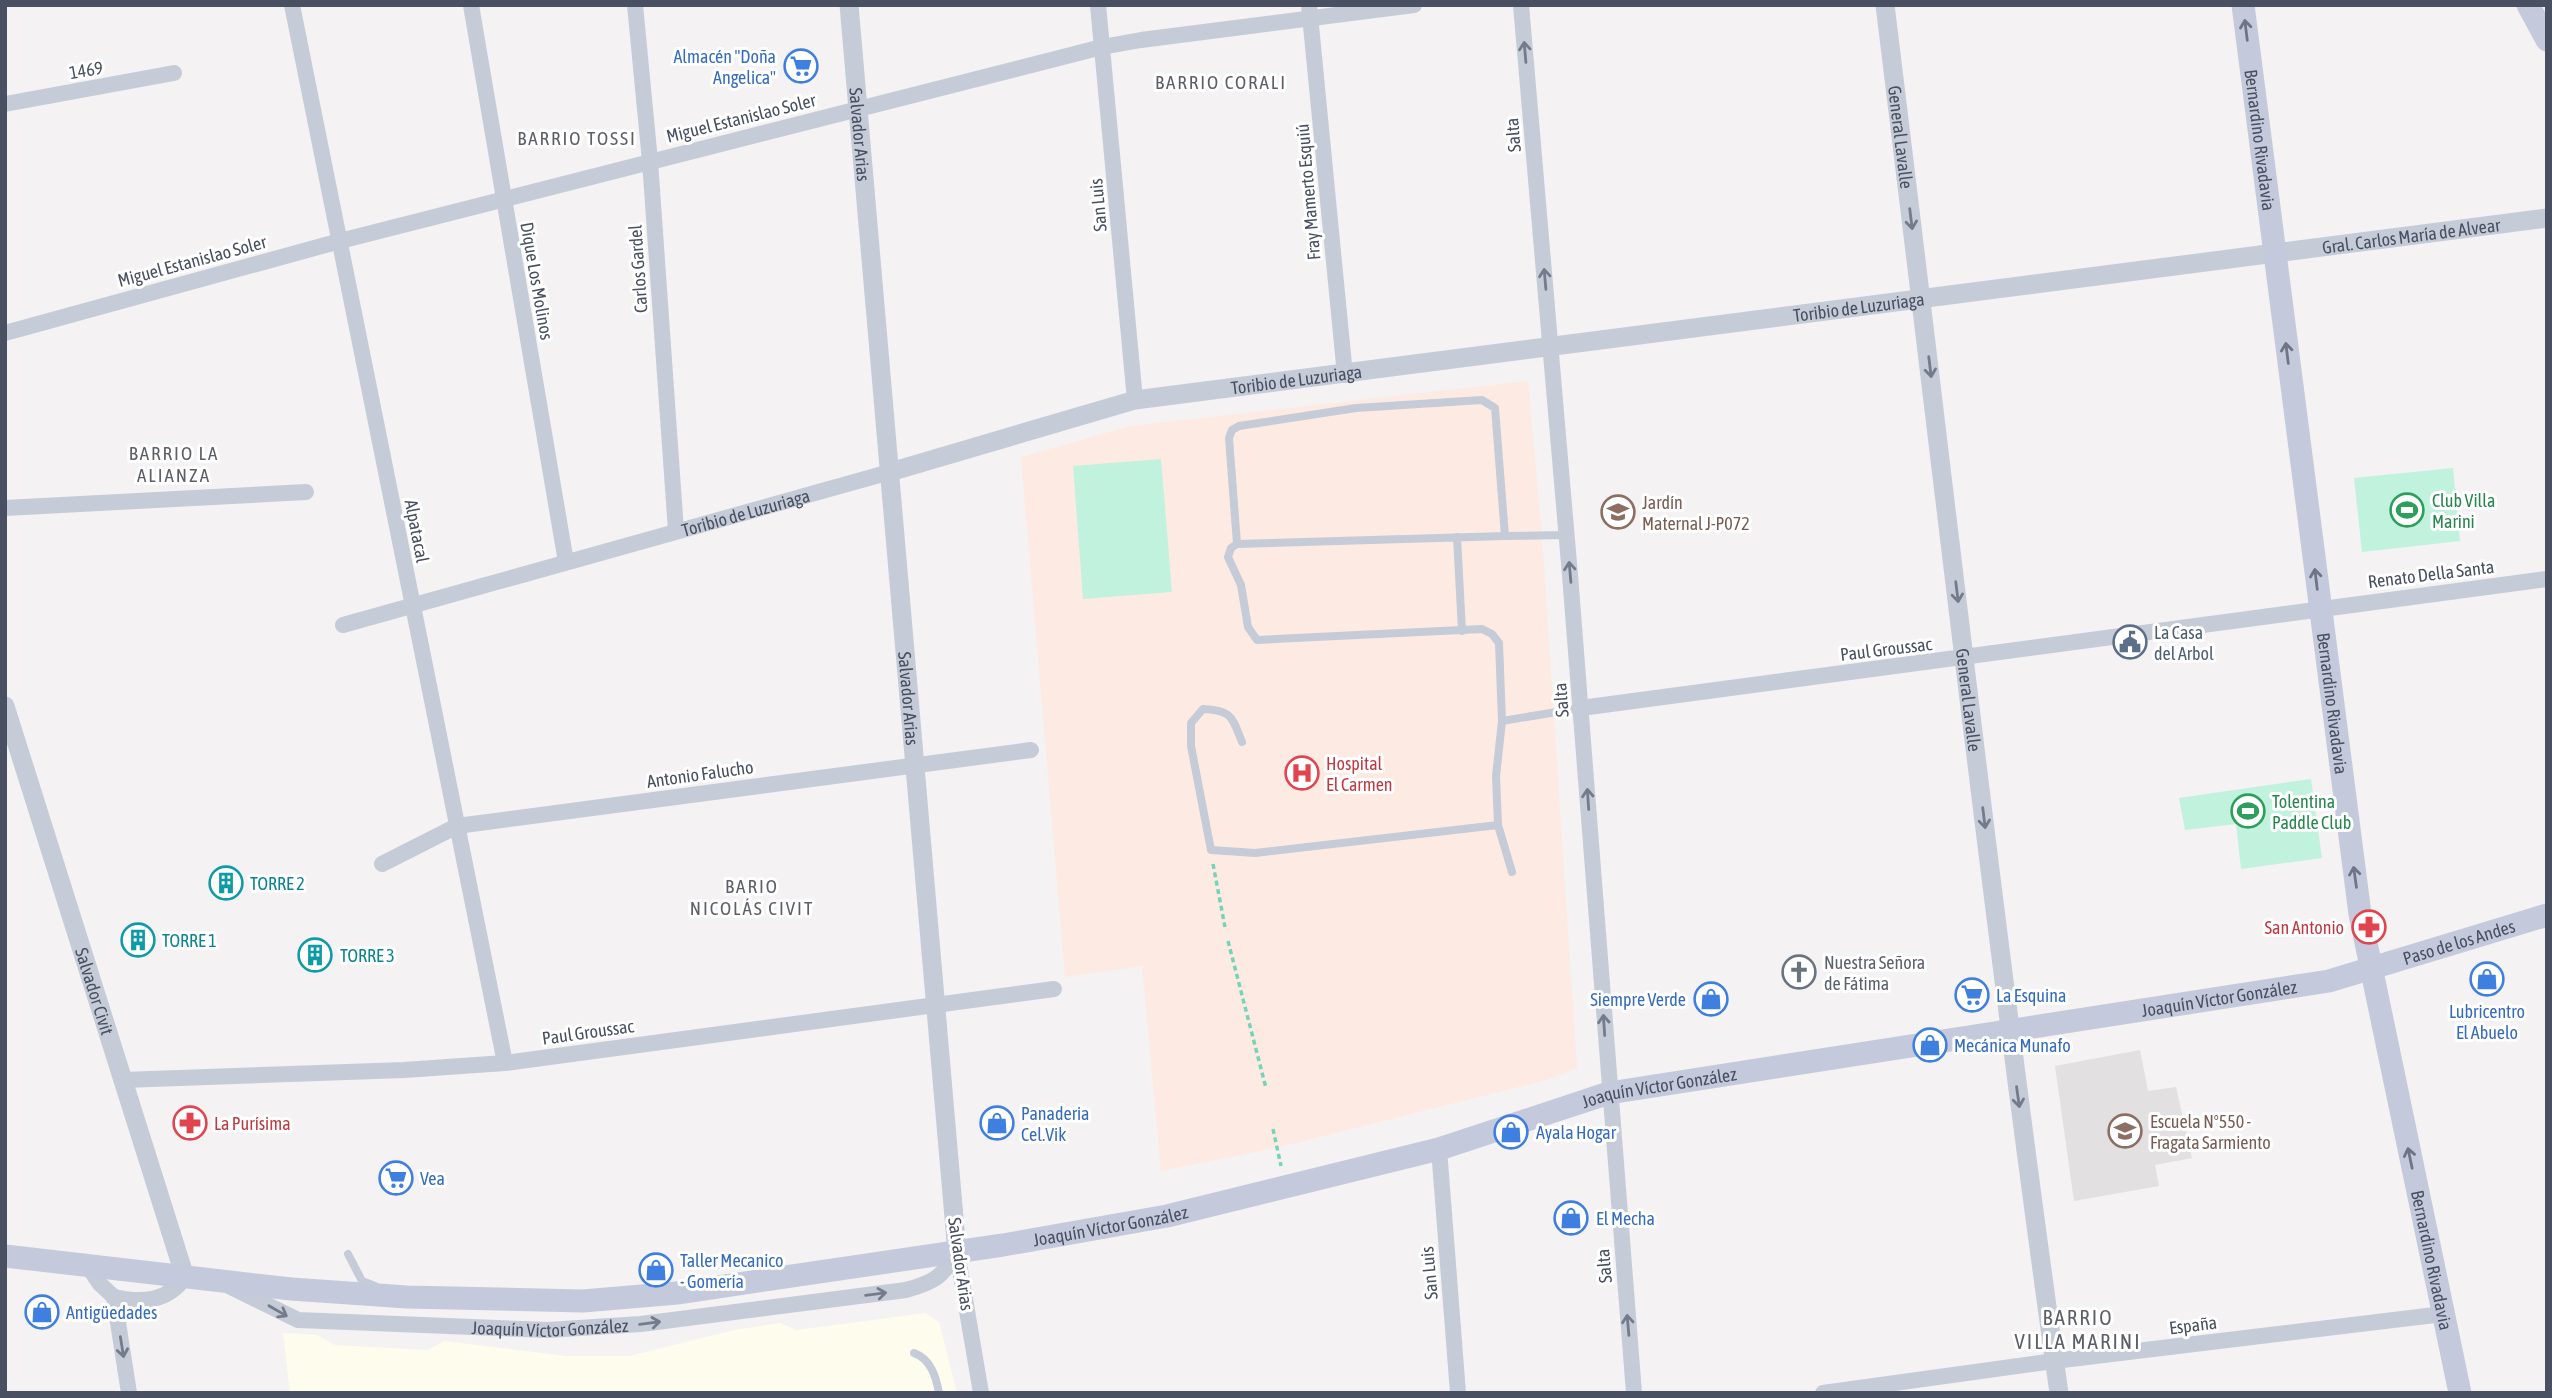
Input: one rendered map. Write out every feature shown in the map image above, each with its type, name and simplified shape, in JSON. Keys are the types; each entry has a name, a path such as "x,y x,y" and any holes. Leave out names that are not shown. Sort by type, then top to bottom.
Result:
{"main road":[{"name":"Bernardino Rivadavia","path":"2243,5 2360,914 2460,1393"},
{"path":"2528,5 2547,40"},
{"name":"Paso de los Andes","path":"2371,968 2547,915"},
{"name":"Joaquín Víctor González","path":"5,1256 291,1289 407,1297 515,1301 621,1298 688,1291 957,1252 1167,1216 1439,1149 1609,1093 2329,981 2371,968"}],"street":[{"name":"Alpatacal","path":"292,5 505,1063"},
{"name":"Dique Los Molinos","path":"471,5 566,562"},
{"name":"Carlos Gardel","path":"635,5 650,161 676,531"},
{"name":"Salvador Arias","path":"849,5 957,1252 981,1393"},
{"name":"San Luis","path":"1098,5 1135,400"},
{"name":"Miguel Estanislao Soler","path":"5,333 340,241 1102,47 1310,12 1414,5"},
{"name":"Salta","path":"1521,5 1567,535 1634,1393"},
{"name":"General Lavalle","path":"1885,5 2009,1030 2059,1393"},
{"name":"Fray Mamerto Esquiú","path":"1310,12 1345,375"},
{"name":"1469","path":"5,104 174,73"},
{"name":"Gral. Carlos María de Alvear","path":"2274,254 2547,218"},
{"name":"Toribio de Luzuriaga","path":"343,625 890,472 1135,400 2274,254"},
{"path":"5,508 306,492"},
{"name":"Renato Della Santa","path":"2319,608 2547,579"},
{"name":"Paul Groussac","path":"1581,708 1966,658 2319,608"},
{"name":"Salvador Civit","path":"6,712 185,1277"},
{"name":"Antonio Falucho","path":"382,864 457,827 1031,750"},
{"name":"Paul Groussac","path":"123,1080 404,1070 505,1063 1054,989"},
{"name":"San Luis","path":"1439,1149 1458,1393"},
{"name":"Joaquín Víctor González","path":"218,1280 298,1320 548,1330 641,1324 906,1290 935,1281 945,1272 957,1252"},
{"path":"87,1265 100,1284 114,1297 138,1301 159,1299 174,1290 185,1277"},
{"path":"114,1297 129,1393"},
{"name":"España","path":"1823,1393 2443,1314"}],"lane":[{"path":"1237,544 1229,438 1232,430 1239,426 1356,408 1482,400 1495,408 1505,536"},
{"path":"1513,872 1498,825 1496,776 1502,721 1499,643 1492,634 1482,629 1257,640 1248,627 1241,585 1228,557 1231,548 1237,544 1567,535"},
{"path":"1457,537 1462,631"},
{"path":"1502,721 1581,708"},
{"path":"1242,742 1232,717 1221,709 1203,709 1191,723 1191,746 1211,850 1255,853 1498,825"},
{"path":"348,1254 362,1281 407,1297"},
{"path":"914,1353 921,1356 932,1370 939,1393"}],"path":[{"path":"1211,850 1225,927"},
{"path":"1228,941 1266,1088"},
{"path":"1273,1129 1287,1188"}],"shaded area":[{"name":"Hospital El Carmen","path":"1528,381 1542,536 1577,1068 1547,1080 1276,1148 1161,1171 1142,966 1065,977 1021,457 1130,426"},
{"name":"Escuela N°550 - Fragata Sarmiento","path":"2140,1050 2148,1091 2176,1087 2192,1158 2155,1165 2159,1186 2074,1201 2055,1066"},
{"path":"925,1313 939,1322 957,1393 290,1393 283,1333 317,1335 335,1345 428,1350 444,1341 566,1356 629,1356 734,1330 780,1323 797,1330"}],"green space":[{"path":"1161,459 1172,592 1083,599 1073,466"},
{"name":"Club Villa Marini","path":"2453,468 2460,541 2362,552 2354,478"},
{"name":"Tolentina Paddle Club","path":"2311,779 2322,858 2241,869 2236,824 2185,830 2179,798"}],"place":[{"name":"Almacén \"Doña Angelica\"","path":"801,66"},
{"name":"Club Villa Marini","path":"2407,510"},
{"name":"Jardín Maternal J-P072","path":"1618,512"},
{"name":"La Casa del Arbol","path":"2130,642"},
{"name":"Hospital El Carmen","path":"1302,773"},
{"name":"Tolentina Paddle Club","path":"2248,811"},
{"name":"TORRE 2","path":"226,883"},
{"name":"San Antonio","path":"2369,927"},
{"name":"TORRE 1","path":"138,940"},
{"name":"TORRE 3","path":"315,955"},
{"name":"Nuestra Señora de Fátima","path":"1799,972"},
{"name":"Lubricentro El Abuelo","path":"2487,979"},
{"name":"La Esquina","path":"1972,995"},
{"name":"Siempre Verde","path":"1711,999"},
{"name":"Mecánica Munafo","path":"1930,1045"},
{"name":"La Purísima","path":"190,1123"},
{"name":"Panaderia Cel.Vik","path":"997,1123"},
{"name":"Escuela N°550 - Fragata Sarmiento","path":"2125,1131"},
{"name":"Ayala Hogar","path":"1511,1132"},
{"name":"Vea","path":"396,1178"},
{"name":"El Mecha","path":"1571,1218"},
{"name":"Taller Mecanico - Gomería","path":"656,1270"},
{"name":"Antigüedades","path":"42,1312"}],"district":[{"name":"BARRIO CORALI","path":"1221,82"},
{"name":"BARRIO TOSSI","path":"577,138"},
{"name":"BARRIO LA ALIANZA","path":"174,464"},
{"name":"BARIO NICOLÁS CIVIT","path":"752,897"},
{"name":"BARRIO VILLA MARINI","path":"2078,1329"}]}
